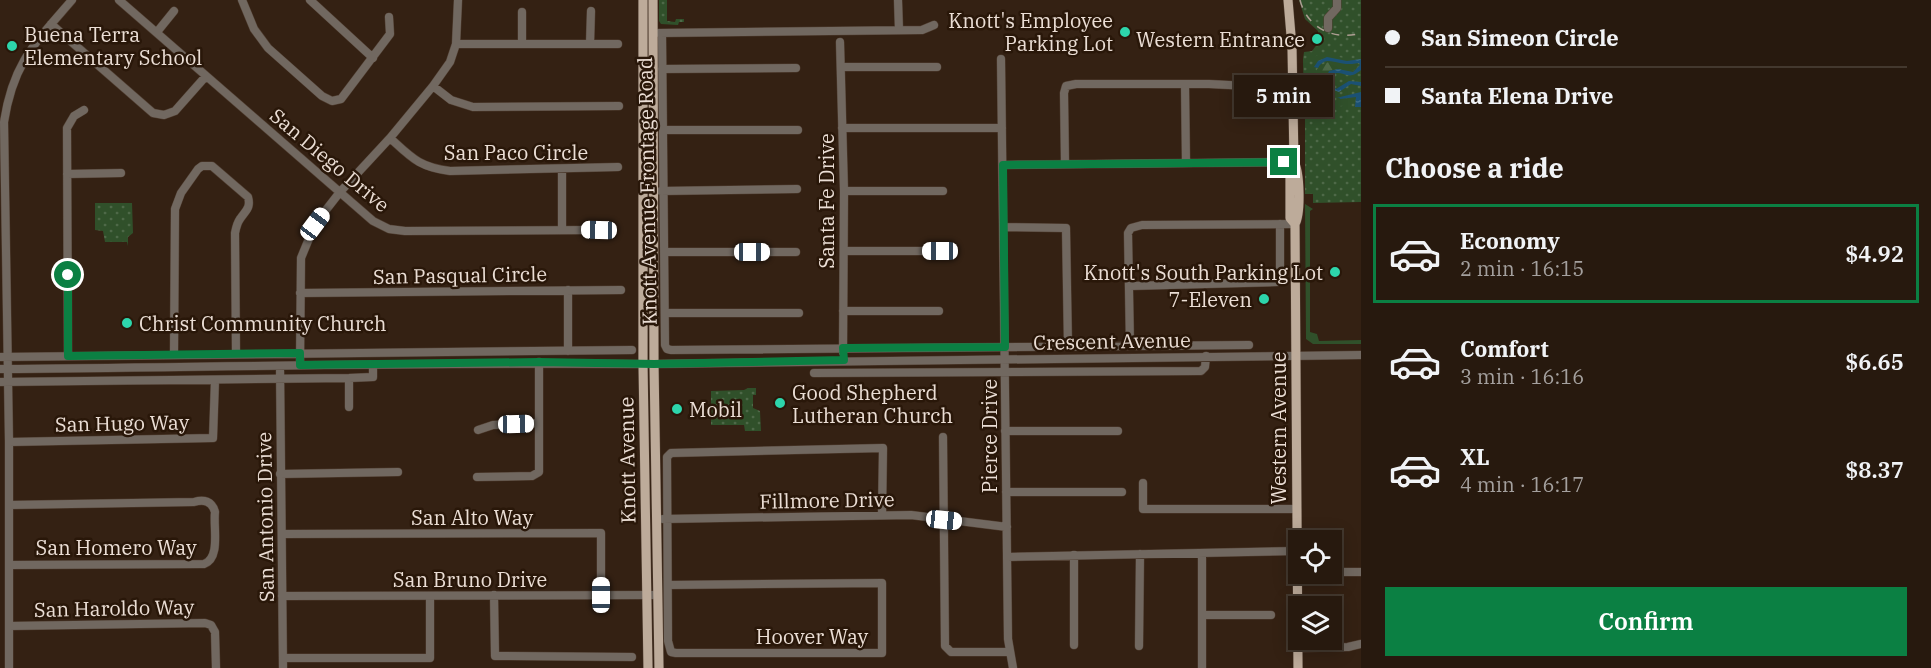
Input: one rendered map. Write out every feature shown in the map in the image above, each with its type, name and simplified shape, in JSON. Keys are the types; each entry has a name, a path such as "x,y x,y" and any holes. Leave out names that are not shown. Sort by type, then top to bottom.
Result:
{"main road":[{"name":"Knott Avenue","path":"643,0 643,33 654,191 643,364 651,457 662,519 658,595 659,668"},
{"name":"Knott Avenue","path":"648,668 647,519 654,364 654,191 658,33 653,0"},
{"name":"Western Avenue","path":"1288,0 1293,47 1294,162 1290,168 1290,218 1295,224 1297,530"},
{"name":"Western Avenue","path":"1297,650 1298,668"}],"street":[{"path":"9,668 9,442 4,382 2,122 21,64 34,44 72,0"},
{"name":"San Diego Drive","path":"119,0 373,221 389,229 405,231 599,230"},
{"path":"242,0 254,29 268,48 322,96 332,101 340,99 390,34 389,17"},
{"path":"310,0 373,58"},
{"path":"300,365 301,258 315,224 340,192 390,138 450,62 456,44 458,0"},
{"path":"898,0 899,30"},
{"path":"1328,28 1328,18 1337,8 1337,0"},
{"path":"157,32 174,11"},
{"path":"590,44 591,11"},
{"path":"522,12 522,43"},
{"path":"51,24 153,113 164,115 175,111 206,76"},
{"path":"643,33 922,30 934,25"},
{"name":"Knott Avenue Frontage Road","path":"658,33 662,69 663,130 654,191 666,252 665,345 667,349"},
{"name":"Santa Fe Drive","path":"840,42 844,191 844,360"},
{"path":"456,44 618,44"},
{"name":"Pierce Drive","path":"1001,59 1006,557 1009,652 1013,668"},
{"path":"841,67 937,67"},
{"path":"662,69 796,68"},
{"path":"1065,164 1064,93 1066,86 1076,84 1185,84 1268,87"},
{"path":"1185,84 1186,163"},
{"path":"433,86 451,100 473,107 619,106"},
{"path":"68,356 67,128 74,116 84,110"},
{"path":"843,128 1002,128"},
{"path":"663,130 798,130"},
{"name":"San Paco Circle","path":"390,138 415,161 432,168 450,171 618,167"},
{"path":"1003,165 1294,162"},
{"path":"174,355 175,209 186,185 198,169 207,165 212,166 248,197 250,202 249,208 239,220 235,233 236,354"},
{"path":"562,169 562,229"},
{"path":"67,174 121,173"},
{"path":"654,191 797,189"},
{"path":"844,191 943,191"},
{"path":"1130,286 1277,282 1280,278 1280,224"},
{"path":"1130,346 1128,233 1131,228 1136,225 1295,224"},
{"path":"1004,227 1066,228 1068,346"},
{"path":"843,251 940,251"},
{"path":"666,252 796,252"},
{"path":"568,290 568,351"},
{"name":"San Pasqual Circle","path":"300,293 621,290"},
{"path":"843,311 939,311"},
{"path":"665,313 799,314"},
{"name":"Crescent Avenue","path":"667,349 1249,345"},
{"path":"4,356 632,350"},
{"name":"Crescent Avenue","path":"4,369 1361,355"},
{"path":"814,373 1201,371 1205,367 1206,356"},
{"path":"477,477 532,476 539,472 539,362"},
{"path":"4,382 373,377 373,364"},
{"name":"San Antonio Drive","path":"280,366 283,668"},
{"path":"349,378 349,406"},
{"name":"San Hugo Way","path":"9,442 213,438 214,380"},
{"path":"478,430 494,424 539,423"},
{"path":"1005,431 1118,431"},
{"path":"943,437 944,644 947,652 1009,652"},
{"path":"668,585 662,519 669,454 883,448 882,515"},
{"path":"280,474 398,472"},
{"path":"1143,483 1143,509 1297,508"},
{"path":"1006,492 1122,492"},
{"name":"San Homero Way","path":"9,504 194,502 201,500 213,506 215,512 215,553 212,559 204,564 9,565"},
{"name":"Fillmore Drive","path":"647,519 911,515 1007,527"},
{"name":"San Alto Way","path":"282,534 601,533 601,595"},
{"path":"1006,557 1288,551"},
{"path":"1202,553 1202,668"},
{"path":"1139,646 1140,554"},
{"path":"1074,555 1074,645"},
{"path":"1342,572 1361,572"},
{"name":"Hoover Way","path":"882,583 882,653 676,653 669,648 668,641 668,585 882,583"},
{"path":"494,595 495,656 632,657"},
{"name":"San Bruno Drive","path":"282,596 658,595"},
{"path":"284,658 430,658 430,596"},
{"path":"1202,615 1271,615"},
{"name":"San Haroldo Way","path":"9,626 205,623 211,625 215,632 216,668"},
{"path":"1342,647 1361,644"}],"green space":[{"path":"659,0 667,0 667,21 675,22 676,19 684,19 684,22 679,22 678,25 661,24"},
{"path":"1299,0 1361,0 1361,202 1313,203 1313,194 1305,194 1305,118 1312,117 1312,109 1304,107 1303,59 1304,52 1312,51 1318,43 1318,31 1305,19"},
{"path":"1325,53 1337,57 1361,57 1361,59 1347,61 1324,58 1314,67 1315,60 1313,57"},
{"path":"1330,61 1349,64 1348,67 1354,67 1357,63 1359,67 1350,72 1338,69 1329,71 1326,76 1327,86 1324,89 1327,94 1323,98 1318,88 1316,71"},
{"path":"1309,75 1313,75 1314,91 1320,100 1318,102 1308,96"},
{"path":"1356,97 1355,102 1341,106 1324,106 1319,105 1315,103 1318,104 1321,101 1328,104 1340,102 1340,99"},
{"path":"95,203 132,203 133,233 128,237 128,246 127,242 105,242 103,231 95,230"},
{"path":"1305,204 1313,209 1310,211 1310,332 1317,334 1319,341 1361,340 1361,344 1313,344 1306,339"},
{"path":"756,388 756,395 753,395 753,408 760,411 761,431 745,431 744,425 711,425 711,391"}],"water":[{"path":"1327,57 1347,61 1361,59 1361,70 1351,75 1336,73 1331,77 1331,83 1336,89 1349,81 1361,82 1361,86 1351,84 1339,92 1328,88 1326,79 1329,71 1338,69 1353,72 1360,65 1359,63 1346,64 1327,61 1318,68 1314,67 1318,61"},
{"path":"1361,92 1361,107 1355,107 1356,97 1340,99 1339,97"}],"railway":[{"path":"1300,0 1309,18 1323,30 1341,35 1361,33"}],"place":[{"name":"Knott's Employee Parking Lot","path":"1125,32"},
{"name":"Western Entrance","path":"1317,39"},
{"name":"Buena Terra Elementary School","path":"12,46"},
{"name":"Knott's South Parking Lot","path":"1335,272"},
{"name":"7-Eleven","path":"1264,299"},
{"name":"Christ Community Church","path":"127,323"},
{"name":"Good Shepherd Lutheran Church","path":"780,403"},
{"name":"Mobil","path":"677,409"}],"route":[{"path":"68,275 68,356 300,353 300,365 539,362 654,364 844,360 843,348 1005,347 1003,165 1284,162"}]}
